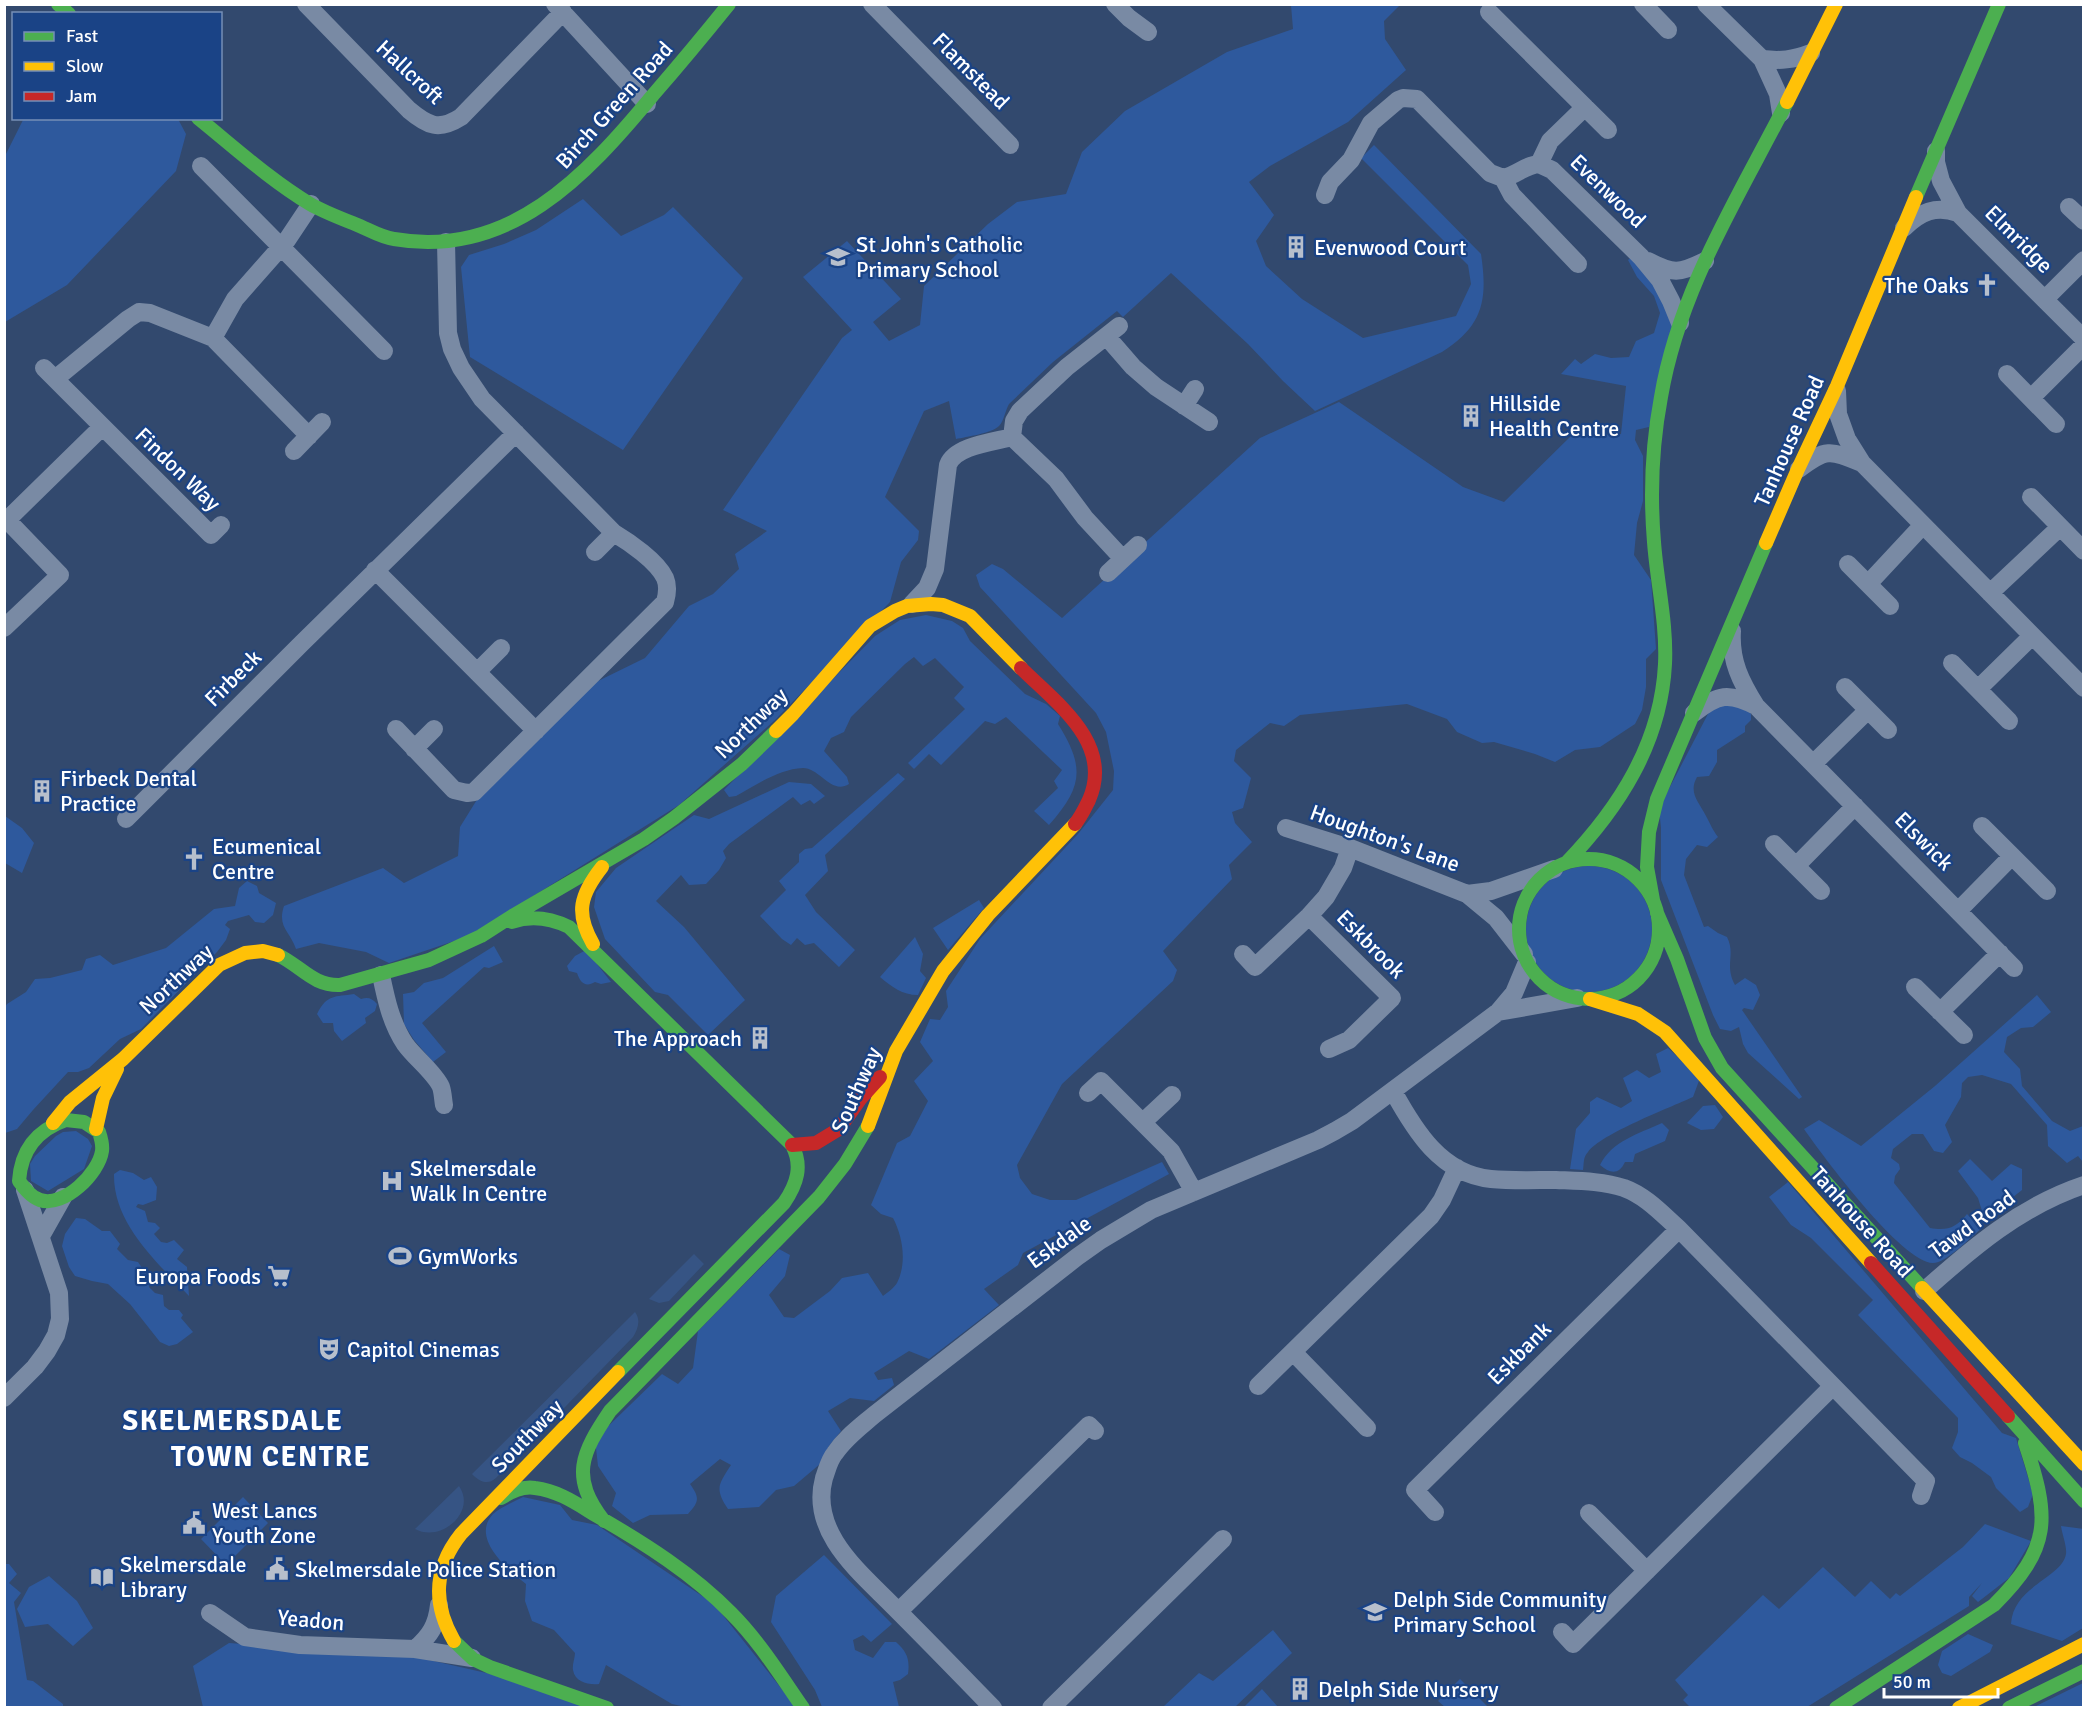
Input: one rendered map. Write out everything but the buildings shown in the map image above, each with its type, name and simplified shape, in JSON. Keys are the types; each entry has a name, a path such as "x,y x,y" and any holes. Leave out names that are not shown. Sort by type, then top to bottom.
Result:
{"street":[{"name":"Hallcroft","path":"306,4 409,110 423,121 438,126 446,125 461,117 559,8 647,104"},
{"name":"Birch Green Road","path":"201,120 311,204 334,216 393,239 428,243 467,240 486,235 542,207 585,172 647,104 729,4"},
{"name":"Flamstead","path":"872,4 1010,144"},
{"path":"1115,4 1148,32"},
{"path":"1643,4 1668,30"},
{"path":"1706,4 1762,59 1778,94 1781,113"},
{"path":"1560,866 1580,860 1595,860 1616,865 1635,877 1645,888 1655,907 1659,930 1656,948 1644,972 1624,990 1608,997 1583,999 1553,990 1534,973 1525,958 1519,930 1523,906 1530,891 1541,879 1582,848 1618,802 1635,776 1648,748 1659,713 1666,653 1653,532 1652,479 1654,441 1663,387 1680,323 1705,261 1836,4"},
{"name":"Tanhouse Road","path":"1999,4 1837,387 1798,469 1656,800 1647,867 1655,907 1677,959 1705,1038 1722,1068 2084,1464"},
{"name":"Evenwood","path":"1489,12 1608,130"},
{"path":"1762,59 1780,61 1797,59 1811,53"},
{"path":"1325,195 1330,182 1352,160 1371,123 1398,100 1416,99 1490,173 1503,178 1512,195 1578,264"},
{"name":"Evenwood","path":"1539,164 1550,141 1585,107"},
{"name":"Elmridge","path":"1936,151 1936,162 1941,181 1958,213 2084,339"},
{"name":"Evenwood","path":"1503,178 1530,165 1539,164 1552,170 1641,257 1660,280 1680,323"},
{"path":"201,166 384,351"},
{"path":"213,338 235,299 282,246 311,204"},
{"path":"2069,207 2084,221"},
{"name":"Elmridge","path":"1902,230 1917,217 1932,209 1949,209 1958,213"},
{"path":"396,729 454,790 474,792 665,602 665,578 659,570 630,542 614,534 471,385 452,349 448,333 446,242"},
{"name":"Evenwood","path":"1641,257 1669,271 1688,269 1705,261"},
{"name":"Elmridge","path":"2045,299 2084,260"},
{"name":"Findon Way","path":"221,525 211,535 50,374 139,312 150,313 213,338 309,436"},
{"path":"1012,437 1014,421 1020,411 1050,381 1113,332 1144,378 1209,422"},
{"path":"2031,398 2084,345"},
{"path":"2007,374 2056,424"},
{"path":"1837,387 1838,414 1847,439 1862,463 2084,688"},
{"path":"1184,406 1195,389"},
{"path":"294,451 322,422"},
{"name":"Findon Way","path":"4,628 60,575 6,519 102,427"},
{"name":"Firbeck","path":"126,819 375,570 516,433"},
{"path":"1012,437 1056,479 1084,518 1123,559"},
{"path":"912,604 927,588 935,569 949,461 963,450 1012,437"},
{"path":"1798,469 1821,454 1831,452 1862,463"},
{"path":"2031,498 2084,550"},
{"path":"1868,584 1922,526"},
{"path":"1990,593 2060,527"},
{"path":"595,552 614,534"},
{"path":"1108,573 1138,545"},
{"path":"1848,564 1890,606"},
{"path":"935,569 941,587 955,608"},
{"path":"375,570 536,731"},
{"name":"Northway","path":"498,928 514,915 674,818 742,764 793,714 870,626 900,607 925,602 955,608 970,616 1018,664"},
{"name":"Elswick","path":"1732,626 1731,642 1736,669 1756,706"},
{"path":"1978,689 2032,636"},
{"path":"477,672 501,648"},
{"path":"1952,663 2009,721"},
{"name":"Southway","path":"604,1521 585,1495 583,1478 585,1455 595,1432 610,1411 819,1197 844,1164 867,1127 888,1068 944,971 988,915 1079,819 1089,801 1096,781 1095,760 1089,741 1077,724 1018,664"},
{"path":"1845,687 1887,730"},
{"name":"Elswick","path":"1694,713 1709,701 1719,697 1732,696 1756,706 2014,968"},
{"path":"1814,763 1868,710"},
{"path":"414,749 435,729"},
{"path":"1796,866 1856,806"},
{"path":"1982,826 2047,891"},
{"name":"Houghton's Lane","path":"1286,828 1350,848 1467,894 1496,918 1525,958"},
{"path":"1774,844 1821,891"},
{"name":"Eskbrook","path":"1243,954 1255,967 1310,916 1335,883 1350,848"},
{"path":"1959,910 2012,856"},
{"path":"602,957 586,934 580,911 587,887 608,860"},
{"name":"Houghton's Lane","path":"1467,894 1499,888 1560,866"},
{"name":"Eskbrook","path":"1310,916 1392,999 1349,1040 1329,1049"},
{"name":"Northway","path":"53,1123 70,1102 123,1059 219,964 231,956 257,950 270,952 282,956 318,982 341,986 450,952 522,918 547,918 569,927 602,957 792,1145"},
{"path":"1940,1012 2000,953"},
{"name":"Eskdale","path":"993,1707 841,1551 825,1523 821,1496 827,1469 834,1454 844,1441 863,1424 1054,1274 1124,1225 1151,1210 1318,1140 1352,1121 1498,1012 1514,993 1525,958"},
{"path":"381,975 387,1004 397,1030 405,1044 438,1082 444,1105"},
{"path":"1914,987 1964,1035"},
{"name":"Tanhouse Road","path":"1583,999 1630,1010 1649,1018 1665,1032 2084,1501"},
{"name":"Eskdale","path":"1498,1012 1583,999"},
{"name":"Northway","path":"96,1129 99,1106 105,1088 123,1059"},
{"path":"792,1145 816,1143 839,1129 861,1098 888,1068"},
{"path":"1088,1093 1101,1081 1171,1151 1194,1192"},
{"path":"1393,1091 1419,1136 1457,1168 1490,1179 1596,1182 1625,1189 1640,1195 1651,1203 1926,1481 1921,1496"},
{"path":"1143,1122 1172,1095"},
{"path":"4,1168 22,1186 33,1197 50,1201 63,1197 89,1177 97,1165 102,1151 102,1141 99,1132 85,1123 75,1120 53,1123 29,1145 22,1156 19,1168 22,1186 60,1293 60,1319 56,1335 47,1351 4,1398"},
{"path":"15,1143 40,1134"},
{"name":"Southway","path":"607,1707 490,1667 472,1658 453,1638 444,1620 438,1586 442,1566 461,1534 784,1203 798,1180 798,1154 792,1145"},
{"path":"1258,1386 1431,1216 1442,1200 1457,1168"},
{"name":"Tawd Road","path":"1924,1291 1970,1250 2005,1224 2039,1205 2084,1185"},
{"path":"41,1236 63,1197"},
{"name":"Eskbank","path":"1435,1512 1415,1490 1679,1229"},
{"path":"1293,1352 1367,1428"},
{"path":"1562,1632 1573,1644 1832,1387"},
{"path":"2037,1414 2084,1449"},
{"path":"899,1611 1089,1425 1095,1431"},
{"path":"1836,1707 1994,1605 2014,1587 2028,1568 2042,1525 2042,1499 2037,1475 2020,1430"},
{"name":"Southway","path":"492,1502 514,1490 532,1487 548,1490 635,1538 704,1589 730,1612 755,1639 803,1707"},
{"path":"1589,1513 1647,1571"},
{"path":"1051,1707 1223,1539"},
{"path":"415,1649 433,1630 438,1618 439,1602"},
{"name":"Yeadon","path":"210,1613 245,1637 300,1645 415,1649 472,1658"},
{"path":"1959,1707 2084,1644"},
{"path":"2009,1707 2084,1671"}],"shaded area":[{"path":"1291,5 1400,5 1384,21 1385,39 1406,70 1348,122 1270,166 1249,182 1274,215 1256,241 1266,266 1302,299 1363,338 1456,316 1471,284 1468,265 1361,158 1374,145 1481,254 1484,285 1480,311 1474,322 1456,342 1442,352 1315,411 1248,344 1171,273 1123,317 1117,311 1053,362 1009,404 999,426 991,431 956,439 949,401 924,411 885,497 919,531 918,540 901,562 890,602 775,720 679,805 469,936 389,963 366,952 319,943 296,949 283,924 284,906 383,868 404,883 458,856 460,827 478,798 596,682 645,658 689,606 713,594 739,569 735,554 767,531 723,510 842,338 852,330 803,277 847,241 901,299 873,322 889,341 920,325 924,286 988,224 1017,202 1066,194 1082,152 1125,111 1227,52 1293,29"},
{"path":"23,120 179,120 186,134 176,171 67,285 5,322 5,156"},
{"path":"583,199 621,236 664,215 673,207 743,278 623,450 470,357 461,267 469,255 504,244 536,230"},
{"path":"1641,249 1677,322 1649,427 1636,430 1635,440 1643,456 1643,501 1637,523 1634,555 1651,580 1656,649 1646,659 1646,687 1642,710 1635,724 1600,747 1575,750 1555,762 1494,742 1482,743 1457,732 1447,719 1407,704 1300,715 1284,726 1270,723 1236,750 1234,761 1251,778 1243,808 1232,812 1235,823 1252,842 1229,865 1232,879 1163,951 1177,970 1173,981 1062,1084 1017,1165 1020,1178 1032,1194 1050,1200 1076,1200 1162,1162 1169,1174 1023,1253 1018,1265 984,1289 999,1305 929,1359 909,1351 874,1373 878,1380 892,1378 894,1385 874,1401 850,1398 828,1411 841,1431 829,1446 820,1464 794,1486 776,1490 759,1507 728,1509 721,1496 720,1486 731,1465 720,1459 690,1484 697,1500 688,1514 650,1515 633,1523 612,1506 616,1493 598,1466 595,1439 662,1374 678,1384 693,1368 698,1331 779,1249 790,1255 785,1276 769,1295 784,1317 794,1318 830,1291 842,1278 868,1273 883,1296 897,1283 903,1259 899,1233 893,1218 881,1214 871,1205 897,1143 910,1136 928,1101 914,1081 933,1061 920,1042 930,1019 940,1020 948,1007 946,991 980,939 1078,834 1113,790 1114,771 1106,732 1096,713 980,587 976,575 992,564 1003,569 1062,618 1260,438 1339,402 1463,487 1504,502 1571,436 1621,434 1626,386 1561,374 1575,359 1581,364 1595,354 1611,358 1629,357 1636,341 1654,333 1660,313 1654,296 1637,277 1628,260"},
{"path":"926,615 952,621 963,628 970,641 1025,694 1046,704 1060,716 1058,724 1073,753 1076,776 1069,799 1049,825 1034,811 1058,788 1054,781 1062,770 1006,717 995,724 985,721 941,765 929,754 914,769 908,763 965,709 954,698 964,687 935,658 923,666 914,657 851,717 844,732 831,738 824,751 847,777 849,784 837,786 831,784 815,772 803,768 777,774 736,796 729,797 724,790 875,636 900,620"},
{"path":"1728,702 1746,707 1751,714 1751,720 1745,726 1745,732 1717,750 1717,762 1709,776 1697,777 1694,793 1718,837 1707,847 1697,845 1686,859 1684,875 1704,927 1708,926 1727,937 1730,949 1730,972 1735,985 1745,978 1756,985 1760,995 1753,1010 1744,1008 1742,1010 1802,1097 1799,1099 1748,1053 1739,1027 1731,1031 1720,1029 1661,880 1659,808 1709,712"},
{"path":"898,773 905,779 825,855 828,871 805,895 816,912 855,950 839,967 814,943 805,945 797,938 791,945 760,916 786,890 779,881 799,862 799,854 805,849 812,848"},
{"path":"789,782 811,784 825,796 814,804 810,800 801,805 793,797 729,844 723,851 726,858 706,884 689,885 681,875 656,901 684,927 745,1000 708,1035 668,995 655,992 605,939 594,907 596,892 616,868 694,815 709,819"},
{"path":"5,816 22,828 34,843 22,873 5,863"},
{"path":"1589,866 1613,871 1633,885 1647,905 1652,929 1647,953 1633,973 1613,987 1589,992 1565,987 1545,973 1531,953 1526,929 1531,905 1545,885 1565,871"},
{"path":"247,881 257,886 259,893 276,903 273,915 264,923 255,922 249,915 228,921 225,925 230,929 226,940 217,952 141,1029 120,1039 89,1068 78,1072 68,1072 17,1129 5,1133 5,1007 7,1004 26,992 35,979 50,978 82,970 86,959 100,955 113,965 166,948 214,909 235,906 239,888"},
{"path":"979,900 984,908 948,950 933,928"},
{"path":"915,937 923,954 920,971 926,978 918,995 912,995 893,987 880,977"},
{"path":"494,946 503,962 489,968 484,967 422,1023 446,1052 433,1062 404,1024 403,994 414,992 424,983 443,978"},
{"path":"586,950 611,982 586,984 581,981 577,973 569,971 567,966 575,956"},
{"path":"354,994 361,999 372,999 377,1004 375,1011 365,1018 366,1023 342,1041 334,1031 333,1023 323,1023 317,1014 328,1000 337,996"},
{"path":"2037,995 2051,1012 2033,1027 2021,1028 2007,1037 2004,1052 2020,1069 2022,1086 2052,1121 2070,1131 2083,1126 2083,1162 2078,1156 2067,1163 2048,1146 2047,1125 2011,1084 1982,1075 1968,1077 1962,1083 1961,1097 1945,1125 1952,1142 1943,1153 1934,1151 1923,1134 1912,1134 1893,1149 1891,1158 1899,1164 1900,1169 1895,1176 1894,1183 1930,1228 1951,1227 1959,1223 1967,1214 1981,1229 1951,1255 1938,1262 1933,1263 1919,1258 1902,1246 1864,1206 1804,1129 1819,1120 1861,1146 1935,1086"},
{"path":"1668,1048 1700,1078 1693,1097 1607,1137 1586,1154 1583,1170 1570,1169 1576,1129 1590,1113 1590,1102 1597,1097 1621,1108 1632,1101 1623,1078 1637,1070 1649,1078 1661,1072 1656,1054"},
{"path":"1715,1105 1723,1117 1714,1129 1701,1130 1687,1123 1703,1106"},
{"path":"1662,1123 1669,1130 1665,1141 1635,1154 1633,1162 1625,1162 1617,1171 1607,1170 1600,1165 1611,1150 1619,1144"},
{"path":"76,1131 88,1139 92,1146 84,1169 48,1191 31,1181 30,1164 35,1156 56,1136 63,1132"},
{"path":"1970,1159 1992,1181 2011,1164 2022,1169 2022,1190 1990,1215 1982,1211 1978,1198 1958,1171"},
{"path":"120,1170 133,1173 144,1180 151,1177 157,1187 156,1200 143,1205 138,1204 136,1207 145,1211 148,1222 155,1223 160,1228 154,1234 161,1242 167,1243 174,1240 184,1250 177,1259 187,1267 189,1296 151,1256 129,1226 116,1192 114,1174"},
{"path":"1788,1182 2002,1433 2016,1438 2033,1494 2028,1507 2020,1512 1996,1488 1991,1477 1960,1457 1952,1448 1958,1432 1958,1418 1858,1315 1873,1300 1811,1238 1791,1225 1769,1197"},
{"path":"76,1218 85,1219 102,1231 110,1231 120,1244 117,1249 128,1260 138,1262 151,1281 149,1287 155,1293 163,1295 164,1306 169,1310 179,1310 183,1315 181,1318 193,1332 177,1344 169,1346 160,1342 130,1304 108,1284 75,1276 69,1267 62,1246 65,1234"},
{"path":"694,1254 704,1264 669,1301 659,1303 649,1299"},
{"path":"635,1312 638,1324 633,1337 496,1478 489,1482 477,1479 472,1474"},
{"path":"459,1486 463,1496 463,1506 454,1522 435,1532 415,1529"},
{"path":"243,1497 268,1523 226,1565 201,1539"},
{"path":"523,1497 560,1505 572,1520 597,1525 714,1604 796,1707 686,1707 672,1704 606,1665 599,1684 579,1680 573,1670 575,1653 554,1630 532,1621 525,1601 526,1584 510,1571 494,1553 489,1543 486,1533 487,1523 493,1514"},
{"path":"1985,1524 2031,1541 2009,1578 1978,1602 1972,1596 1982,1583 1969,1597 1969,1606 1807,1707 1687,1707 1689,1706 1683,1700 1688,1695 1675,1680 1763,1595 1779,1609 1823,1567 1855,1597 1871,1581 1890,1599 1896,1593 1900,1596 1963,1547"},
{"path":"2061,1526 2084,1529 2083,1628 2062,1641 2011,1624 2020,1600 2063,1562 2066,1551"},
{"path":"824,1555 892,1624 871,1642 863,1635 853,1640 855,1650 873,1658 885,1642 896,1642 903,1649 909,1664 908,1674 893,1682 899,1707 822,1707 815,1690 771,1622 776,1596"},
{"path":"5,1564 9,1564 17,1574 9,1583 21,1593 14,1602 27,1680 33,1681 63,1704 63,1707 5,1707"},
{"path":"49,1576 77,1601 93,1628 73,1646 48,1624 25,1627 17,1609 29,1587"},
{"path":"1273,1630 1292,1653 1235,1707 1163,1707 1199,1673 1213,1681"},
{"path":"1968,1634 1993,1645 1990,1652 1951,1676 1942,1673 1938,1665 1942,1651"},
{"path":"229,1643 416,1657 504,1677 588,1707 203,1707 193,1666"},
{"path":"1460,1679 1488,1707 1445,1707 1438,1701"},
{"path":"2083,1683 2083,1707 2034,1707"},
{"path":"1262,1689 1278,1707 1244,1707"}],"traffic: fast":[{"path":"58,4 67,12"},
{"path":"200,120 252,163 310,204 379,235 394,239 435,242 474,236 509,224 542,205 572,181 627,125 729,4"},
{"path":"1916,197 1999,4"},
{"path":"1566,863 1620,797 1646,747 1655,721 1662,693 1665,664 1665,633 1655,557 1652,506 1654,451 1661,397 1681,319 1696,282 1730,209 1787,102"},
{"path":"1653,900 1647,867 1649,832 1657,799 1766,543"},
{"path":"278,955 315,979 340,985 429,960 481,936 644,839 742,764 776,731"},
{"path":"1589,859 1616,865 1628,871 1638,880 1647,890 1653,902 1659,929 1653,956 1647,968 1638,978 1628,987 1616,993 1589,999 1562,993 1550,987 1540,978 1531,968 1525,956 1519,929 1525,902 1531,890 1540,880 1550,871 1562,865 1589,859"},
{"path":"1657,913 1677,959 1705,1038 1722,1068 1922,1288"},
{"path":"512,922 541,918 569,927 792,1145 797,1160 795,1182 784,1203 618,1372"},
{"path":"66,1120 84,1122 99,1132 102,1146 99,1160 87,1178 69,1194 49,1201 37,1199 19,1181 23,1160 32,1143 39,1136 47,1129 66,1120"},
{"path":"604,1521 587,1491 583,1478 583,1466 592,1440 610,1411 819,1197 845,1164 868,1126"},
{"path":"2008,1416 2084,1501"},
{"path":"1836,1708 1994,1605 2027,1566 2036,1548 2041,1530 2041,1512 2039,1492 2025,1443"},
{"path":"501,1498 526,1488 552,1492 575,1503 667,1560 701,1585 741,1624 803,1708"},
{"path":"454,1641 473,1659 490,1667 607,1708"},
{"path":"2009,1708 2084,1671"}],"traffic: slow":[{"path":"1787,102 1836,4"},
{"path":"1766,543 1837,386 1916,197"},
{"path":"776,731 870,626 907,606 943,605 970,616 1021,668"},
{"path":"868,1126 896,1051 943,971 988,915 1075,824"},
{"path":"593,944 584,923 582,904 589,886 602,867"},
{"path":"53,1123 70,1102 123,1059 219,965 245,953 263,951 278,955"},
{"path":"1590,999 1638,1014 1665,1032 1871,1263"},
{"path":"96,1129 103,1098 117,1069"},
{"path":"1922,1288 2084,1464"},
{"path":"454,1641 447,1627 439,1599 441,1573 452,1547 461,1534 618,1372"},
{"path":"1959,1708 2084,1644"}],"traffic: jam":[{"path":"1021,668 1064,710 1088,742 1094,760 1095,779 1089,800 1075,824"},
{"path":"792,1145 816,1143 839,1129 861,1098 880,1077"},
{"path":"1871,1263 2008,1416"}],"place":[{"name":"Evenwood Court","path":"1296,247"},
{"name":"St John's Catholic Primary School","path":"838,257"},
{"name":"The Oaks","path":"1987,285"},
{"name":"Hillside Health Centre","path":"1471,416"},
{"name":"Firbeck Dental Practice","path":"42,791"},
{"name":"Ecumenical Centre","path":"194,859"},
{"name":"The Approach","path":"760,1038"},
{"name":"Skelmersdale Walk In Centre","path":"392,1181"},
{"name":"GymWorks","path":"400,1256"},
{"name":"Europa Foods","path":"279,1276"},
{"name":"Capitol Cinemas","path":"329,1349"},
{"name":"West Lancs Youth Zone","path":"194,1523"},
{"name":"Skelmersdale Police Station","path":"277,1569"},
{"name":"Skelmersdale Library","path":"102,1577"},
{"name":"Delph Side Community Primary School","path":"1375,1612"},
{"name":"Delph Side Nursery","path":"1300,1689"}],"district":[{"name":"SKELMERSDALE","path":"233,1421"},
{"name":"TOWN CENTRE","path":"271,1457"}]}
